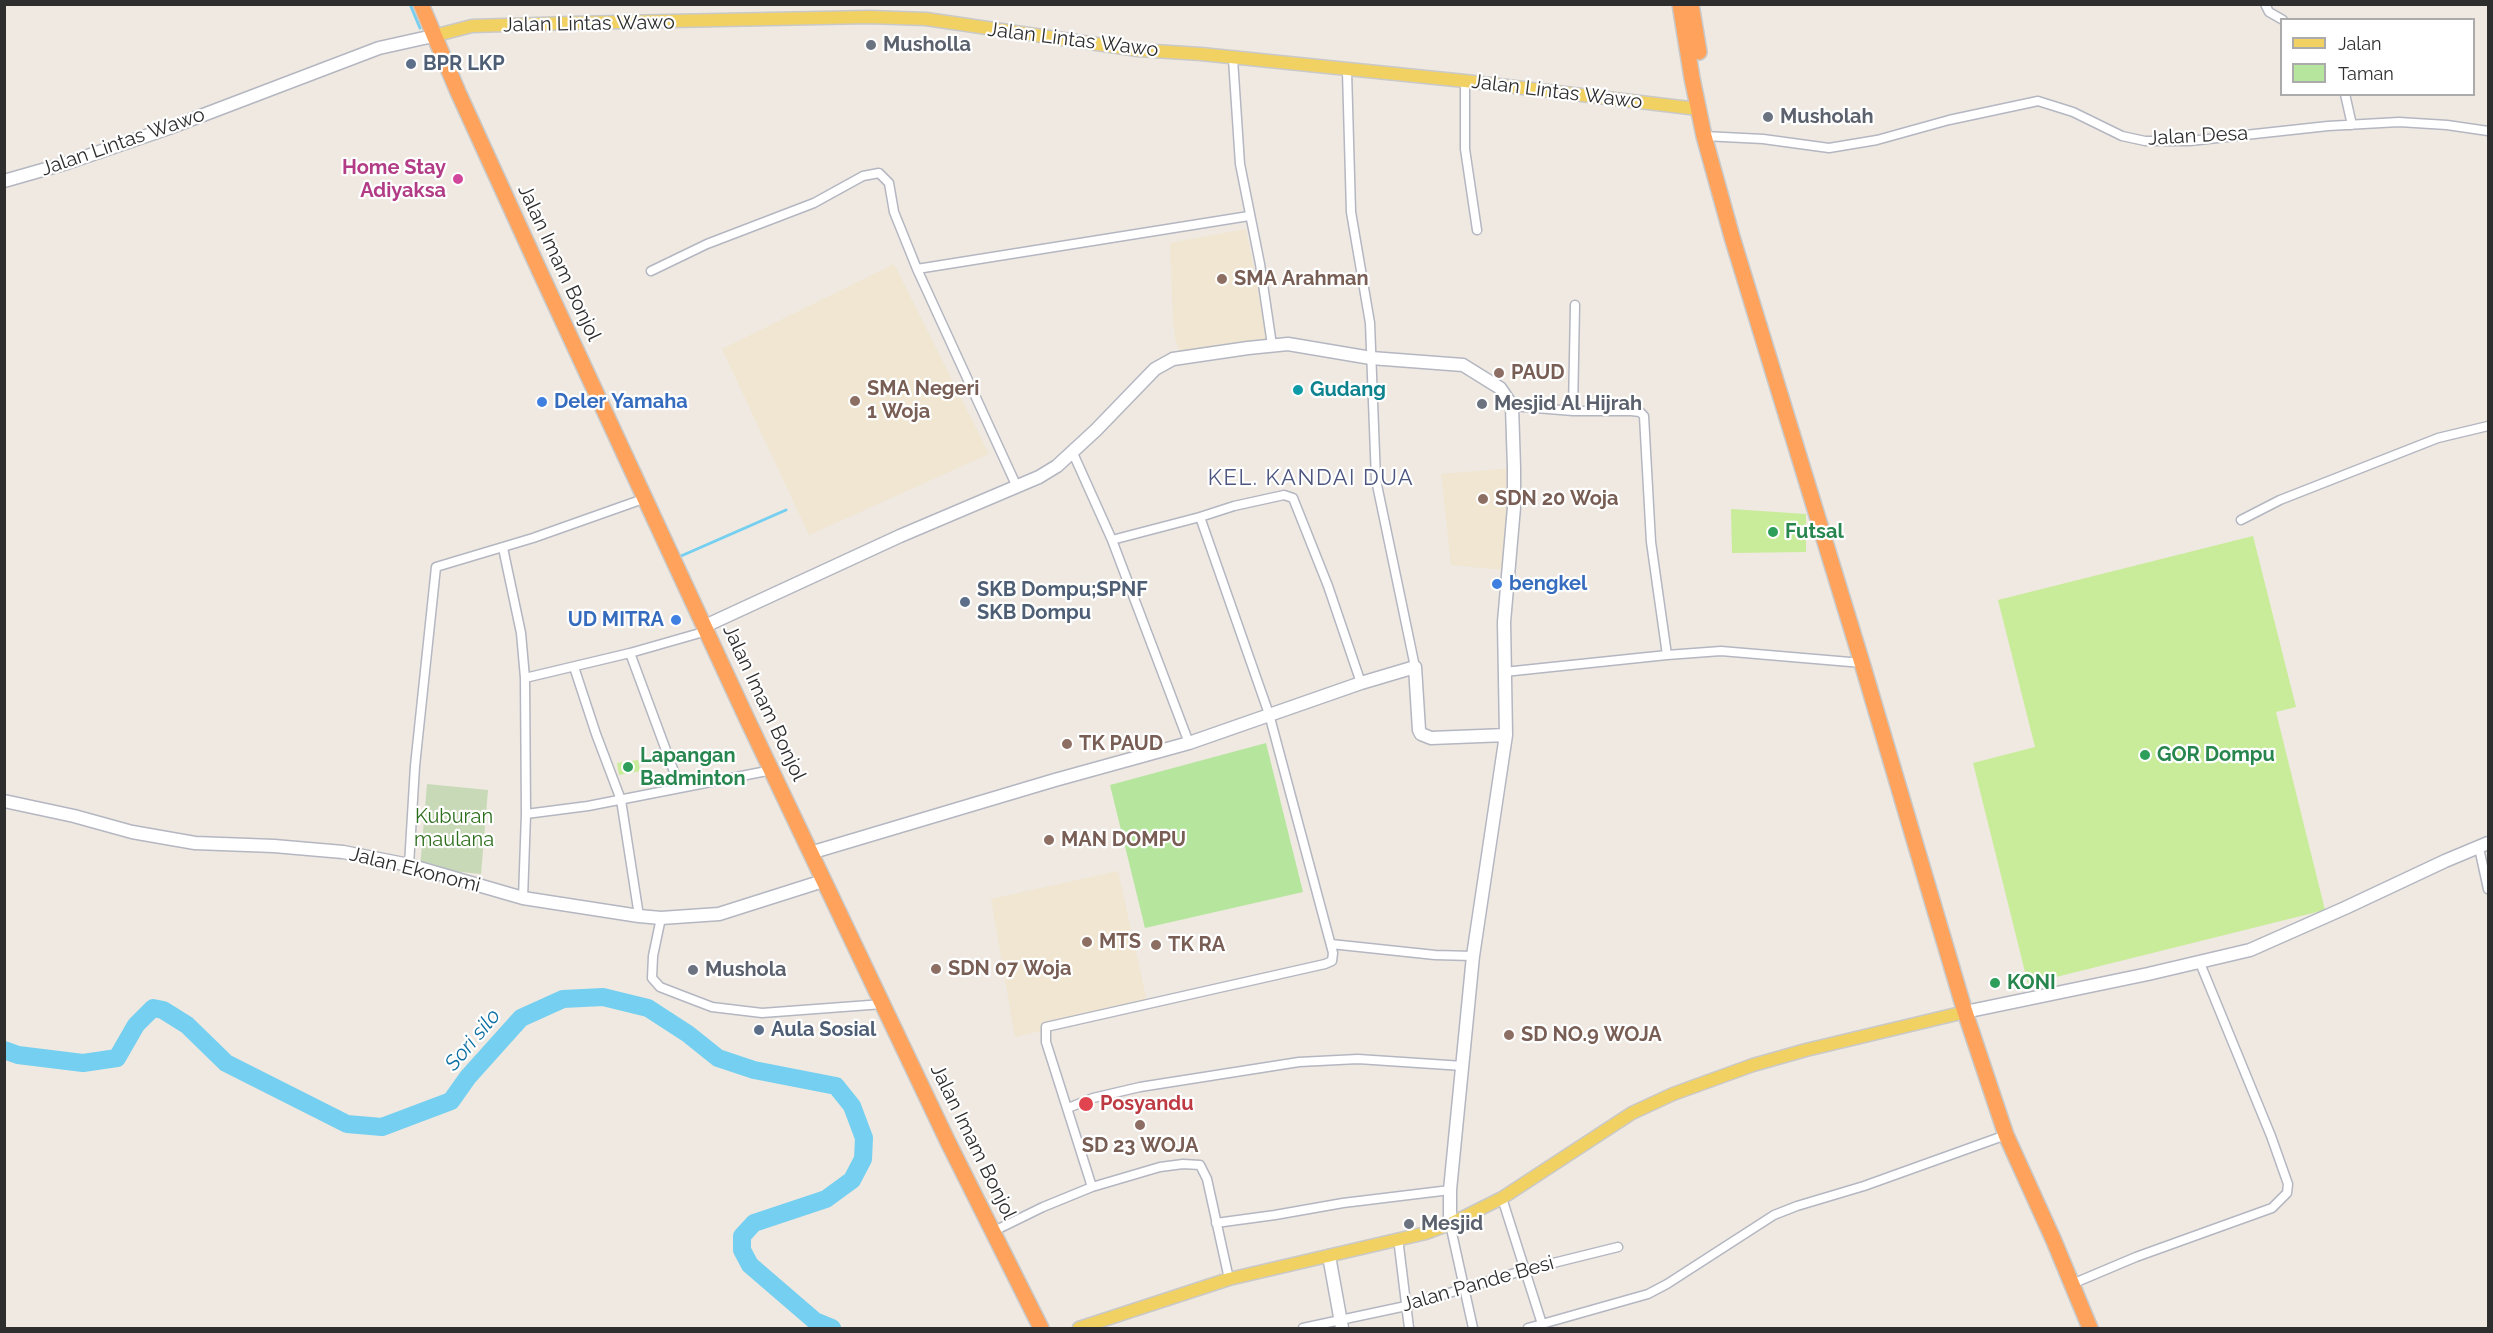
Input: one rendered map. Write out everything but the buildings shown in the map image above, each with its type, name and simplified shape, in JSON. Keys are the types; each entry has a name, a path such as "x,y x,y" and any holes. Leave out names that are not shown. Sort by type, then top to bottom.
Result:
{"highway":[{"name":"Jalan Imam Bonjol","path":"421,4 458,92 823,881 948,1142 1041,1329"},
{"path":"1680,4 1704,136 1732,237 1862,663 1965,1012 2006,1135 2090,1329"},
{"path":"1691,4 1697,32 1701,78 1697,102"}],"main road":[{"name":"Jalan Lintas Wawo","path":"433,36 472,26 869,17 926,19 1138,50 1697,102"},
{"path":"1079,1329 1229,1279 1426,1233 1450,1224 1502,1198 1632,1113 1673,1094 1774,1059 1869,1033 1965,1012"}],"street":[{"path":"2265,4 2269,12 2280,18"},
{"name":"Jalan Lintas Wawo","path":"4,181 67,163 169,128 379,48 433,36"},
{"path":"1233,58 1240,164 1260,264 1272,345"},
{"path":"1347,71 1352,212 1367,299 1376,480 1415,668 1419,730 1424,736 1506,735"},
{"path":"1465,81 1464,139 1477,230"},
{"path":"2345,96 2352,125"},
{"name":"Jalan Desa","path":"1704,136 1763,139 1829,148 1877,140 1949,120 2038,100 2073,112 2122,136 2145,141 2190,141 2399,122 2447,124 2488,131"},
{"path":"651,271 727,236 814,203 863,176 875,173 883,176 889,183 894,212 917,269 1017,487"},
{"path":"917,269 1249,216"},
{"path":"1573,411 1575,306"},
{"path":"525,678 630,653 706,628 900,536 1017,487 1057,466 1096,430 1155,369 1173,359 1272,345 1315,347 1371,358 1463,365 1500,388 1512,406 1514,507 1504,622 1506,735 1473,956 1450,1190 1450,1224 1473,1329"},
{"path":"1512,406 1573,411 1631,411 1640,412 1644,416 1651,542 1667,655"},
{"path":"2241,520 2280,500 2438,438 2488,426"},
{"path":"1072,451 1112,540 1189,743"},
{"path":"1112,540 1234,506 1284,495 1293,498 1328,586 1361,683"},
{"path":"409,865 415,766 436,568 503,548 646,498"},
{"path":"1092,1187 1046,1042 1046,1027 1328,963 1333,958 1269,714 1200,517"},
{"path":"503,548 521,633 525,678 526,814 523,898"},
{"path":"1504,672 1721,651 1862,663"},
{"path":"630,653 680,788"},
{"path":"574,667 621,800 639,916"},
{"path":"810,853 1055,780 1189,743 1361,683 1415,668"},
{"path":"526,814 621,800 772,770"},
{"name":"Jalan Ekonomi","path":"4,801 74,816 132,832 195,843 343,852 409,865 523,898 639,916 661,918 719,914 823,881"},
{"path":"1965,1012 2200,963 2250,950 2484,845 2488,889"},
{"path":"661,918 651,975 656,984 669,990 712,1006 762,1013 883,1004"},
{"path":"1331,944 1435,955 1473,956"},
{"path":"2072,1284 2136,1257 2272,1208 2288,1193 2288,1184 2271,1136 2200,963"},
{"path":"1068,1108 1093,1098 1140,1087 1299,1062 1359,1059 1462,1066"},
{"path":"1528,1329 1648,1294 1782,1212 1864,1186 2006,1135"},
{"path":"994,1231 1035,1210 1092,1187 1174,1164 1200,1165 1207,1179 1229,1279"},
{"path":"1216,1223 1343,1203 1450,1190"},
{"path":"1502,1198 1542,1324"},
{"path":"1398,1238 1409,1329"},
{"name":"Jalan Pande Besi","path":"1304,1329 1342,1324 1464,1287 1618,1246"},
{"path":"1329,1256 1342,1324"}],"shaded area":[{"path":"1246,229 1268,341 1180,353 1173,321 1170,243"},
{"name":"SMA Negeri 1 Woja","path":"894,264 989,454 809,535 722,349"},
{"path":"1512,468 1503,570 1451,565 1441,474"},
{"path":"1118,871 1148,1006 1015,1037 991,899"}],"green space":[{"path":"1731,509 1806,514 1806,552 1732,553"},
{"name":"GOR Dompu","path":"2253,536 2296,707 2276,712 2325,910 2028,984 1973,763 2035,747 1998,600"},
{"path":"1266,743 1303,892 1145,928 1110,785"},
{"name":"Lapangan Badminton","path":"638,760 640,771 619,775 617,763"},
{"name":"Kuburan maulana","path":"427,784 488,790 481,874 420,868"}],"waterway":[{"path":"410,4 420,28"},
{"path":"681,556 786,510"},
{"name":"Sori silo","path":"4,1050 18,1055 83,1063 117,1058 136,1025 153,1008 163,1010 187,1025 226,1063 347,1124 382,1127 451,1101 468,1077 521,1018 563,999 603,997 648,1008 688,1034 718,1058 754,1070 836,1086 852,1106 864,1138 863,1159 852,1180 826,1199 754,1223 742,1236 742,1250 750,1265 815,1321 832,1328"}],"place":[{"name":"Musholla","path":"871,45"},
{"name":"BPR LKP","path":"411,64"},
{"name":"Musholah","path":"1768,117"},
{"name":"Home Stay Adiyaksa","path":"458,179"},
{"name":"SMA Arahman","path":"1222,279"},
{"name":"PAUD","path":"1499,373"},
{"name":"Gudang","path":"1298,390"},
{"name":"SMA Negeri 1 Woja","path":"855,401"},
{"name":"Deler Yamaha","path":"542,402"},
{"name":"Mesjid Al Hijrah","path":"1482,404"},
{"name":"SDN 20 Woja","path":"1483,499"},
{"name":"Futsal","path":"1773,532"},
{"name":"bengkel","path":"1497,584"},
{"name":"SKB Dompu;SPNF SKB Dompu","path":"965,602"},
{"name":"UD MITRA","path":"676,620"},
{"name":"TK PAUD","path":"1067,744"},
{"name":"GOR Dompu","path":"2145,755"},
{"name":"Lapangan Badminton","path":"628,767"},
{"name":"MAN DOMPU","path":"1049,840"},
{"name":"MTS","path":"1087,942"},
{"name":"TK RA","path":"1156,945"},
{"name":"SDN 07 Woja","path":"936,969"},
{"name":"Mushola","path":"693,970"},
{"name":"KONI","path":"1995,983"},
{"name":"Aula Sosial","path":"759,1030"},
{"name":"SD NO.9 WOJA","path":"1509,1035"},
{"name":"Posyandu","path":"1086,1104"},
{"name":"SD 23 WOJA","path":"1140,1125"},
{"name":"Mesjid","path":"1409,1224"}],"district":[{"name":"KEL. KANDAI DUA","path":"1311,478"}]}
